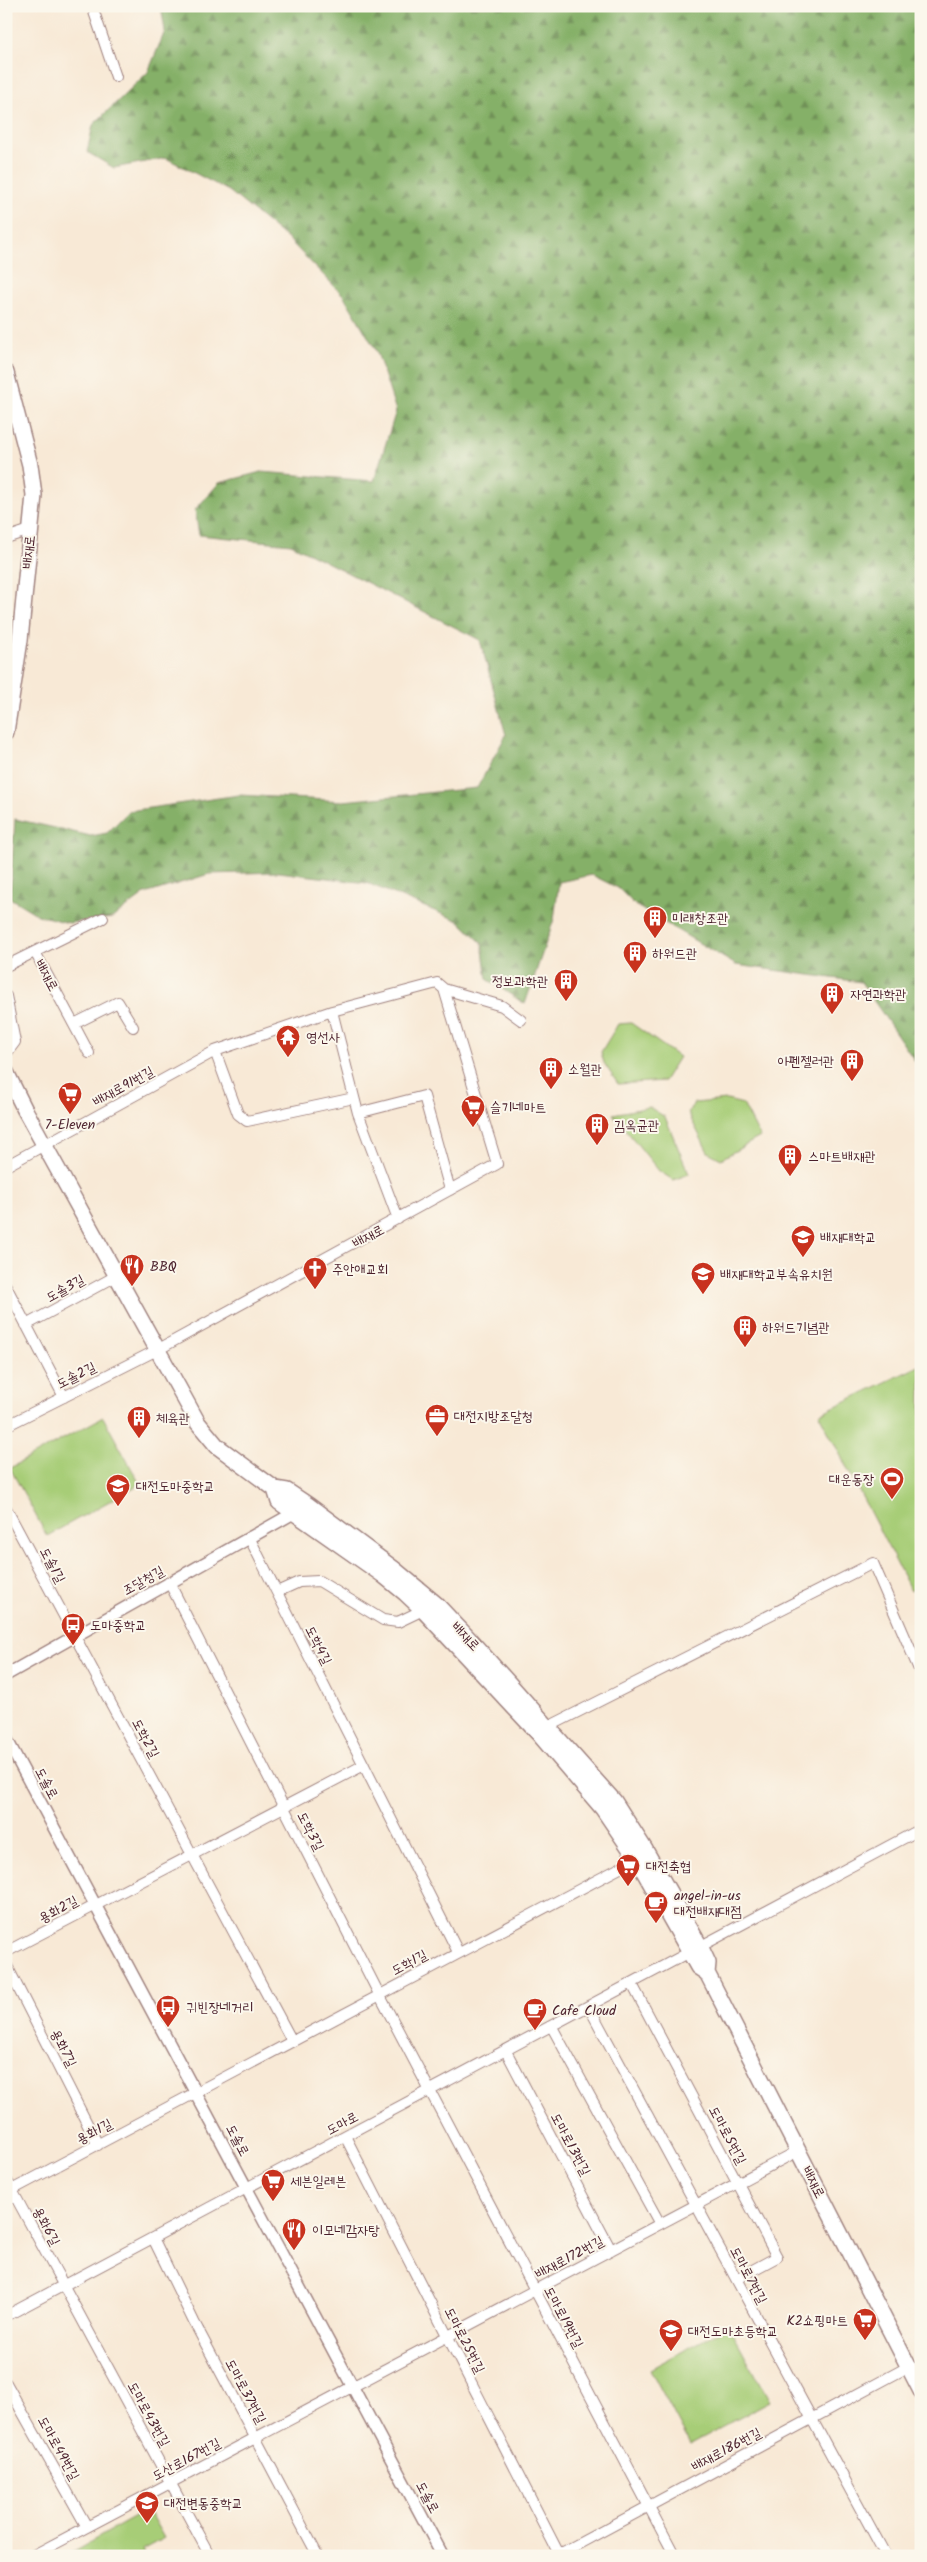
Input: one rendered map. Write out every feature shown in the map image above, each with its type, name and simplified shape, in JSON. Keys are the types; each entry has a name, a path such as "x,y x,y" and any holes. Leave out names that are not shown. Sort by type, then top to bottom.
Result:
{"main road":[{"name":"배재로","path":"6,373 9,392 33,475 34,495 20,640 6,732"},
{"name":"배재로","path":"6,1072 198,1423 217,1446 275,1490 287,1491 301,1508 384,1575 423,1610 614,1801 644,1848 695,1951 698,1967 707,1973 921,2391"},
{"name":"배재로","path":"301,1508 436,1604 543,1730 603,1808 695,1951"}],"street":[{"path":"92,6 116,77"},
{"path":"6,538 30,530"},
{"name":"배재로","path":"6,966 103,918"},
{"name":"배재로","path":"35,952 89,1053"},
{"name":"배재로91번길","path":"6,1166 215,1051 332,1012 437,983 444,989 502,1006 521,1020"},
{"name":"배재로","path":"159,1349 497,1164 444,989"},
{"path":"6,996 15,1042 6,1054"},
{"path":"74,1024 118,1002 133,1027"},
{"path":"332,1012 358,1113 398,1219"},
{"path":"215,1051 238,1114 247,1121 354,1098"},
{"path":"358,1113 424,1096 450,1190"},
{"name":"도솔3길","path":"26,1325 118,1275"},
{"path":"6,1286 64,1397"},
{"name":"도솔2길","path":"6,1426 159,1349"},
{"name":"도솔1길","path":"6,1508 75,1635"},
{"name":"조달청길","path":"6,1675 301,1508"},
{"name":"도학4길","path":"249,1537 458,1952"},
{"path":"543,1730 873,1563 921,1674"},
{"path":"277,1592 299,1582 319,1581 383,1620 398,1622 423,1610"},
{"name":"도학3길","path":"169,1582 430,2092"},
{"name":"도학2길","path":"75,1635 194,1854 292,2041"},
{"name":"도솔로","path":"6,1738 442,2556"},
{"path":"95,1905 364,1765"},
{"path":"695,1951 921,1829"},
{"name":"도학1길","path":"195,2092 637,1859"},
{"name":"용화2길","path":"6,1952 95,1905"},
{"name":"도마로","path":"6,2316 695,1951"},
{"name":"용화7길","path":"6,1964 98,2145"},
{"name":"도마로5번길","path":"632,1984 777,2257 736,2279"},
{"name":"도마로7번길","path":"589,2007 886,2556"},
{"path":"552,2027 660,2224"},
{"name":"도마로13번길","path":"506,2051 611,2250"},
{"name":"용화1길","path":"9,2192 195,2092"},
{"name":"도마로19번길","path":"430,2092 675,2556"},
{"name":"도마로25번길","path":"345,2136 559,2555"},
{"name":"배재로172번길","path":"352,2387 798,2151"},
{"name":"용화6길","path":"6,2179 9,2192 63,2286"},
{"name":"도마로37번길","path":"153,2238 194,2322 318,2556"},
{"name":"도마로43번길","path":"63,2286 210,2556"},
{"name":"배재로186번길","path":"559,2555 908,2367"},
{"name":"도마로49번길","path":"6,2383 87,2527"},
{"name":"도산로167번길","path":"32,2556 352,2387"}],"green space":[{"path":"161,6 921,6 921,1070 861,982 736,965 635,905 618,888 592,875 559,882 554,919 525,1004 487,979 482,943 459,921 367,883 279,872 209,874 145,894 112,918 69,923 38,915 10,898 15,819 91,836 107,833 129,811 239,795 343,801 477,788 506,735 480,640 291,544 199,535 195,510 219,483 261,472 374,481 396,411 377,352 344,296 289,240 229,191 166,158 114,168 87,152 93,125 148,72 165,31"},
{"path":"631,1023 679,1057 664,1081 618,1084 604,1063 601,1052 618,1024"},
{"path":"727,1100 743,1104 760,1137 721,1159 708,1152 688,1113 694,1103"},
{"path":"649,1107 665,1117 689,1174 673,1180 659,1171 613,1114"},
{"name":"대운동장","path":"921,1365 921,1585 911,1591 819,1414"},
{"path":"103,1417 140,1484 47,1536 10,1468"},
{"path":"729,2326 770,2401 690,2444 650,2369"},
{"path":"148,2510 164,2538 142,2550 145,2556 65,2556"}],"place":[{"name":"미래창조관","path":"655,939"},
{"name":"하워드관","path":"635,974"},
{"name":"정보과학관","path":"566,1002"},
{"name":"자연과학관","path":"832,1015"},
{"name":"영선사","path":"288,1058"},
{"name":"아펜젤러관","path":"852,1082"},
{"name":"소월관","path":"551,1090"},
{"name":"7-Eleven","path":"70,1115"},
{"name":"슬기네마트","path":"473,1128"},
{"name":"김옥균관","path":"597,1146"},
{"name":"스마트배재관","path":"790,1177"},
{"name":"배재대학교","path":"803,1258"},
{"name":"BBQ","path":"132,1287"},
{"name":"주안애교회","path":"315,1290"},
{"name":"배재대학교부속유치원","path":"703,1295"},
{"name":"하워드기념관","path":"745,1348"},
{"name":"대전지방조달청","path":"437,1437"},
{"name":"체육관","path":"139,1439"},
{"name":"대운동장","path":"892,1500"},
{"name":"대전도마중학교","path":"118,1507"},
{"name":"도마중학교","path":"73,1646"},
{"name":"대전축협","path":"628,1887"},
{"name":"angel-in-us 대전배재대점","path":"656,1924"},
{"name":"귀빈장네거리","path":"168,2028"},
{"name":"Cafe Cloud","path":"535,2031"},
{"name":"세븐일레븐","path":"273,2202"},
{"name":"이모네감자탕","path":"294,2251"},
{"name":"K2쇼핑마트","path":"865,2341"},
{"name":"대전도마초등학교","path":"671,2352"},
{"name":"대전변동중학교","path":"147,2524"}]}
